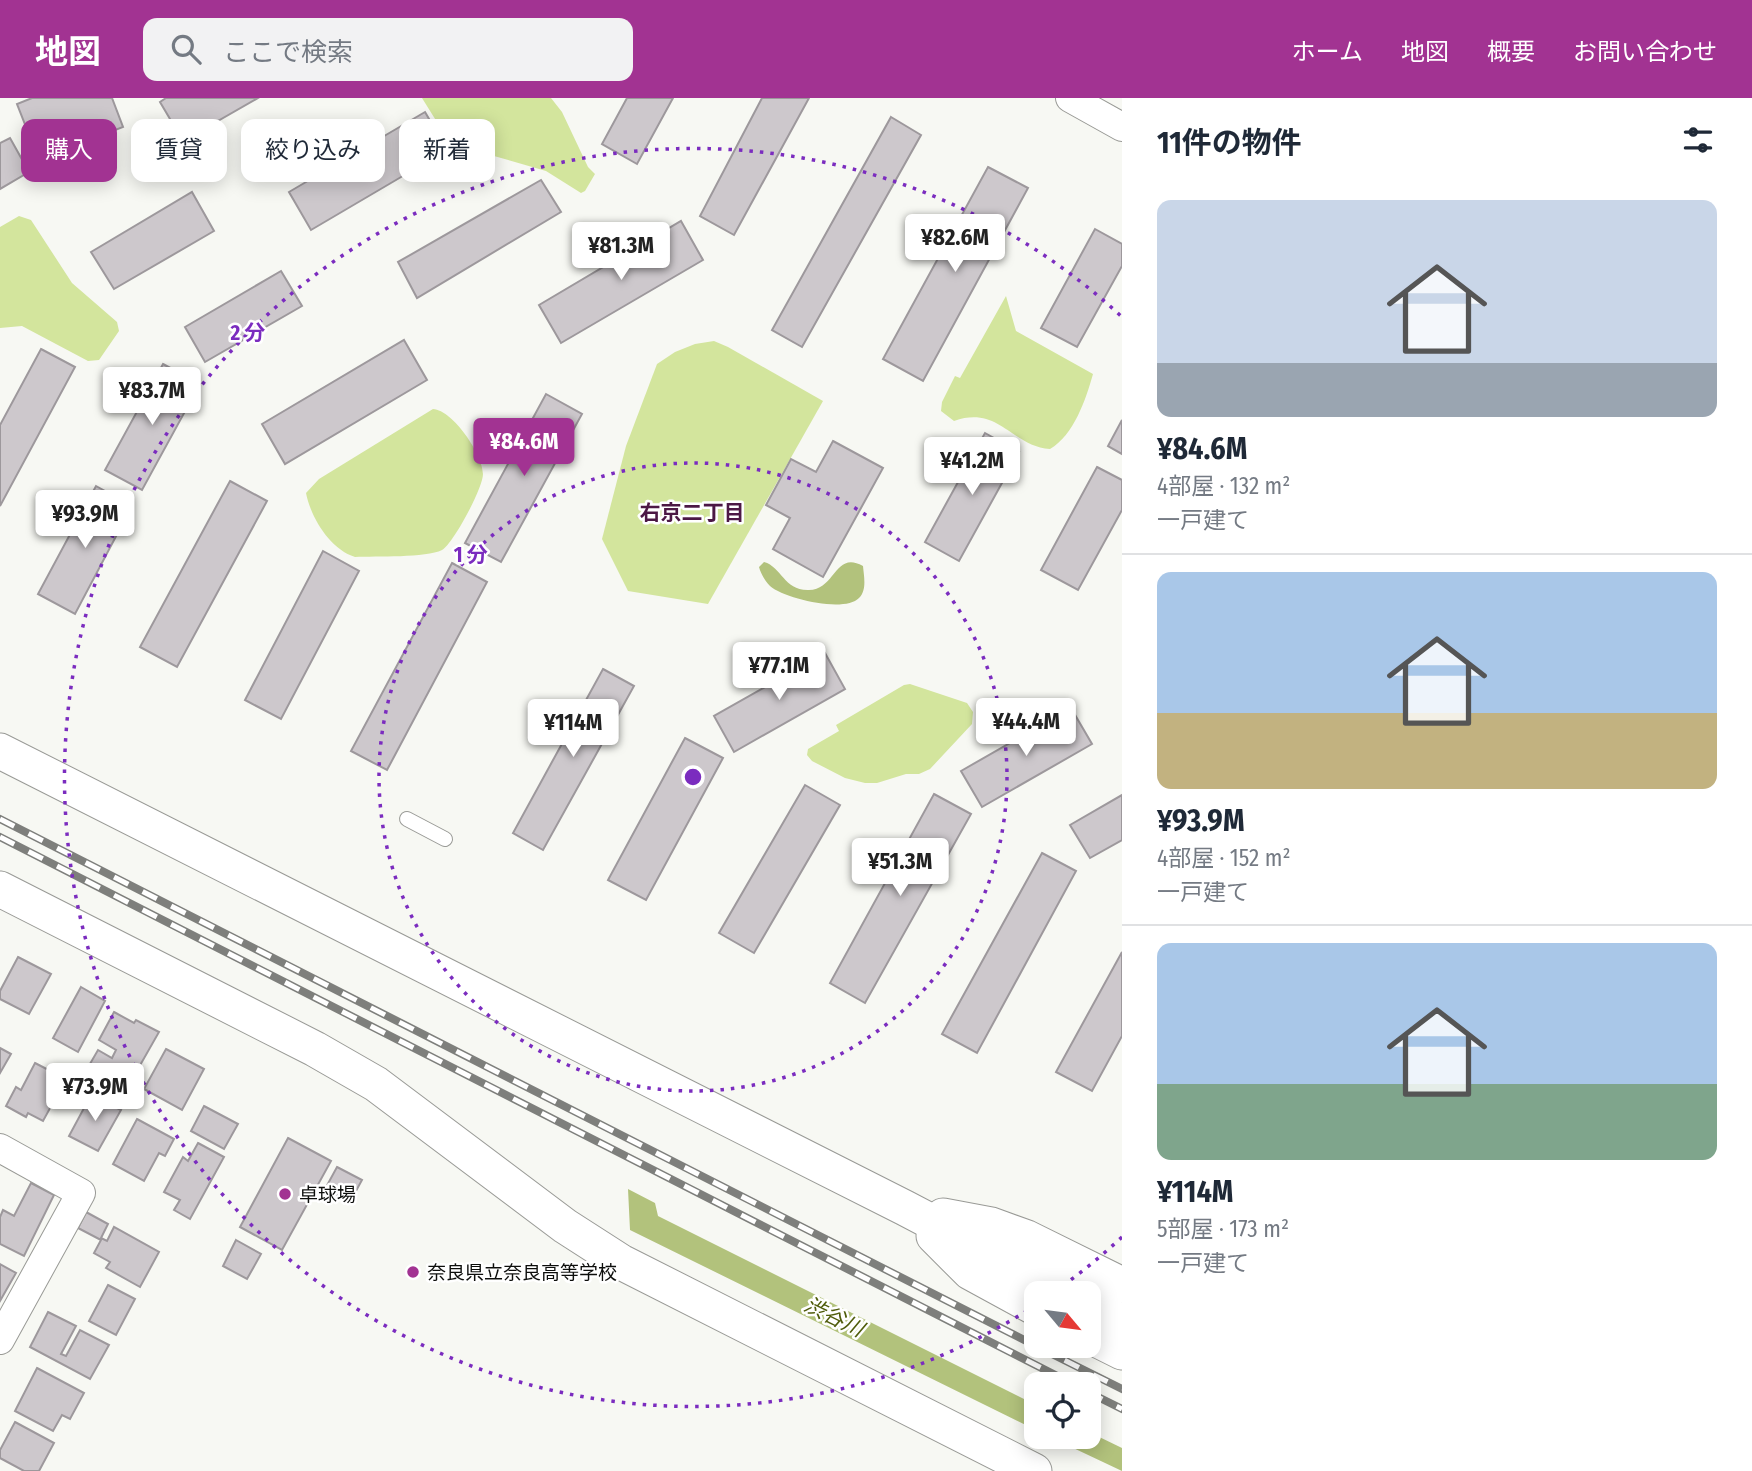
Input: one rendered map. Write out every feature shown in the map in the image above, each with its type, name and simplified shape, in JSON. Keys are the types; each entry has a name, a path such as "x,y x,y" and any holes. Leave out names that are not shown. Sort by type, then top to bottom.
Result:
{"street":[{"path":"1070,98 1122,127"},
{"path":"0,751 905,1208 1044,1281"},
{"path":"0,890 304,1044 376,1084 565,1226 621,1262 1034,1471"},
{"path":"0,1148 81,1193 0,1339"},
{"path":"905,1208 991,1225 1027,1238 1122,1285"},
{"path":"905,1208 971,1272 1024,1301"},
{"path":"1101,1311 1122,1322"},
{"path":"1101,1342 1122,1352"}],"lane":[{"path":"407,819 445,839"}],"shaded area":[{"path":"422,98 551,98 562,112 588,167 595,174 581,193 546,171 495,156 495,119 435,119"},
{"path":"19,216 31,220 72,283 117,322 119,331 99,360 88,361 22,326 0,328 0,227"},
{"path":"1006,296 1016,331 1093,374 1083,405 1072,426 1050,449 1025,441 994,422 969,417 954,421 941,411 942,402 955,376 960,378"},
{"path":"714,341 823,401 708,604 628,591 602,539 626,446 657,364 675,352 695,344"},
{"path":"433,409 441,411 458,425 482,466 482,481 460,527 447,546 435,553 355,557 346,553 330,540 317,522 306,493 319,479"},
{"path":"910,684 967,703 973,712 972,724 930,769 919,774 906,774 877,783 865,783 845,778 812,761 807,755 808,749 839,731 836,725"}],"water":[{"path":"764,562 794,587 809,590 825,584 841,566 854,562 863,566 863,591 859,598 841,604 801,599 770,586 759,567"},
{"name":"渋谷川","path":"628,1189 655,1203 658,1216 1024,1399 1024,1424 630,1230"},
{"path":"1101,1438 1122,1448 1122,1471 1075,1449 1101,1449"}],"building":[{"path":"32,98 112,98 123,127 117,129 117,119 23,119 17,104"},
{"path":"166,98 258,98 221,119 170,119 160,102"},
{"path":"627,98 673,98 637,164 602,144"},
{"path":"762,98 809,98 734,235 700,216"},
{"path":"425,112 429,119 413,119"},
{"path":"891,117 921,135 802,347 772,330"},
{"path":"399,127 399,178 311,230 289,192 306,182 385,182 385,136"},
{"path":"10,138 21,158 21,177 0,189 0,143"},
{"path":"988,167 1028,188 923,381 883,359"},
{"path":"541,180 561,212 417,298 398,262"},
{"path":"192,192 214,231 114,289 91,252"},
{"path":"681,221 703,260 561,343 539,305"},
{"path":"1095,229 1122,244 1122,266 1077,347 1041,328"},
{"path":"281,271 302,306 205,362 185,327"},
{"path":"404,340 427,380 285,464 262,424"},
{"path":"41,349 75,367 0,506 0,425"},
{"path":"163,364 200,384 142,490 105,470"},
{"path":"546,394 582,414 501,562 465,543"},
{"path":"1122,420 1122,454 1108,446"},
{"path":"985,433 1019,452 959,561 925,542"},
{"path":"833,441 883,468 823,577 773,549 790,518 766,505 791,459 816,472"},
{"path":"1097,467 1122,480 1122,510 1078,590 1041,570"},
{"path":"230,481 267,501 177,667 140,647"},
{"path":"96,486 132,506 75,614 38,594"},
{"path":"323,551 359,571 281,719 245,700"},
{"path":"452,563 487,582 387,770 351,751"},
{"path":"825,653 845,689 734,752 714,716"},
{"path":"603,669 634,686 543,850 513,833"},
{"path":"1071,708 1092,744 982,807 961,771"},
{"path":"685,738 723,758 646,900 608,880"},
{"path":"805,785 840,805 754,953 719,933"},
{"path":"934,794 971,814 865,1003 830,983"},
{"path":"1122,795 1122,840 1090,858 1070,825"},
{"path":"1042,853 1076,871 977,1053 942,1034"},
{"path":"1122,952 1122,1036 1092,1091 1056,1072"},
{"path":"18,957 51,974 29,1014 0,999 0,991"},
{"path":"81,987 105,1001 78,1052 53,1038"},
{"path":"114,1012 159,1032 126,1090 87,1069 98,1050 112,1058 116,1050 99,1040"},
{"path":"0,1048 11,1054 0,1073"},
{"path":"166,1049 204,1069 182,1110 144,1089"},
{"path":"35,1063 66,1079 43,1121 28,1113 26,1117 6,1106 16,1087 21,1090"},
{"path":"91,1095 121,1110 98,1151 69,1136"},
{"path":"204,1106 238,1124 224,1149 191,1131"},
{"path":"137,1119 174,1139 165,1156 159,1153 144,1181 113,1164"},
{"name":"卓球場","path":"288,1138 331,1161 282,1250 240,1227"},
{"path":"198,1143 224,1157 190,1219 174,1210 180,1200 164,1192 183,1157 188,1161"},
{"path":"337,1167 362,1180 350,1202 325,1189"},
{"path":"31,1183 54,1195 24,1256 0,1244 0,1217 3,1210 14,1216"},
{"path":"86,1212 108,1224 101,1238 107,1241 114,1227 159,1252 140,1287 106,1268 110,1262 94,1253 101,1240 78,1228"},
{"path":"236,1240 261,1254 247,1279 223,1266"},
{"path":"0,1264 16,1273 0,1301"},
{"path":"108,1285 135,1299 116,1335 89,1321"},
{"path":"48,1312 76,1326 61,1354 66,1356 80,1330 109,1345 90,1379 30,1347"},
{"path":"37,1368 84,1393 70,1419 62,1415 53,1431 15,1411"},
{"path":"15,1422 54,1443 39,1471 24,1471 0,1458 0,1450"}],"railway":[{"path":"0,819 1024,1340"},
{"path":"0,837 1049,1372"},
{"path":"1060,1358 1122,1389"},
{"path":"1101,1398 1122,1409"}],"place":[{"name":"卓球場","path":"285,1194"},
{"name":"奈良県立奈良高等学校","path":"413,1272"}],"district":[{"name":"右京二丁目","path":"692,513"}]}
